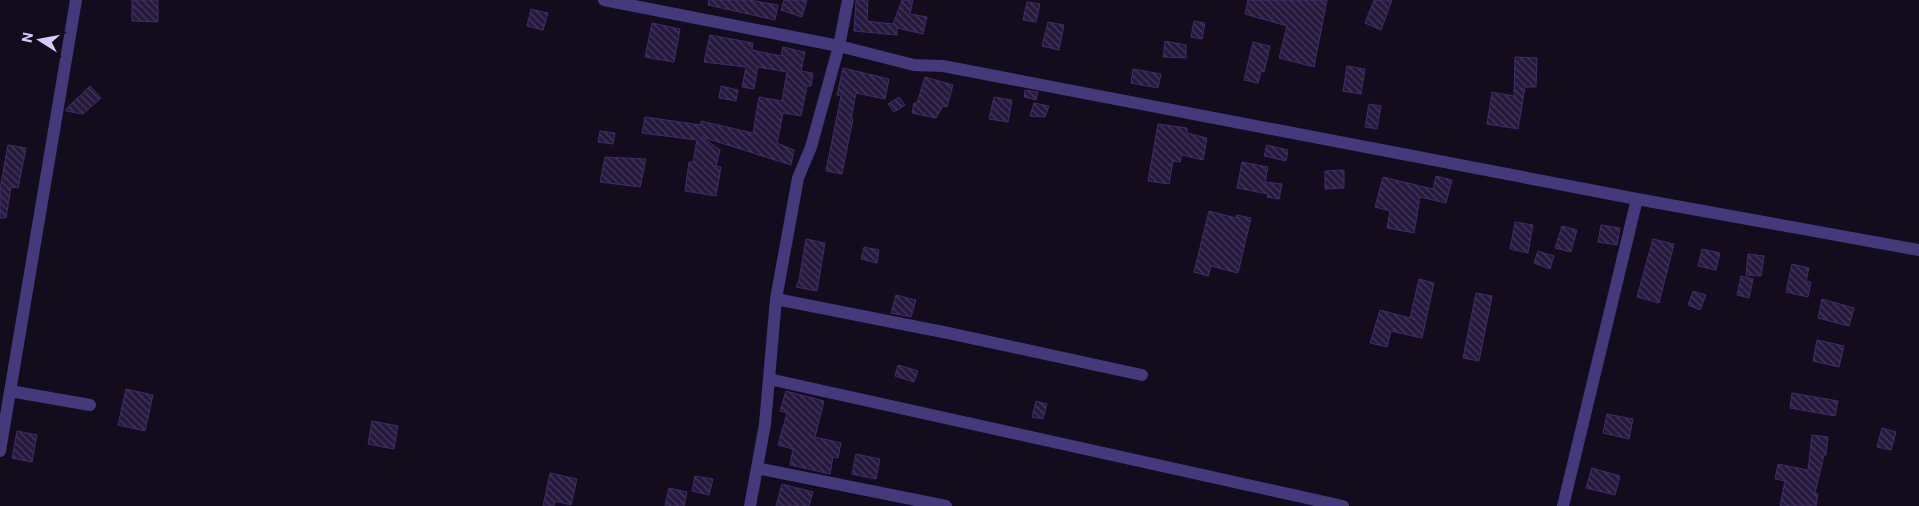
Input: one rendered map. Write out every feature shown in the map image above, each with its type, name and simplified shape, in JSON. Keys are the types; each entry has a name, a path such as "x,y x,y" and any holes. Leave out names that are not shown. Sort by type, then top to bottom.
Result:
{"street":[{"path":"0,451 76,0"},
{"path":"604,0 839,46 914,66 953,68 1637,199 1919,250"},
{"path":"750,506 766,424 776,299 798,178 811,147 839,46 848,0"},
{"path":"1563,506 1637,199"},
{"path":"776,299 939,331 1142,375"},
{"path":"769,378 1343,506"},
{"path":"10,391 90,405"},
{"path":"757,468 946,506"}],"building":[{"path":"132,0 158,0 158,22 132,21"},
{"path":"709,0 749,0 778,5 775,20 708,5"},
{"path":"784,0 807,0 802,17 781,10"},
{"path":"856,0 868,0 867,21 893,24 902,0 913,0 910,14 927,17 923,34 897,28 897,35 854,31"},
{"path":"1248,0 1327,0 1314,67 1279,58 1287,26 1245,14"},
{"path":"1374,0 1392,0 1381,30 1365,23"},
{"path":"1027,2 1040,4 1036,22 1023,20"},
{"path":"531,9 548,13 543,30 527,26"},
{"path":"1194,21 1205,23 1202,39 1191,37"},
{"path":"1048,22 1064,25 1059,50 1042,46"},
{"path":"652,23 680,29 674,62 645,57"},
{"path":"710,35 753,43 752,50 781,56 783,47 805,52 801,71 813,73 811,86 807,86 801,116 783,113 777,143 794,150 791,165 702,137 720,150 716,166 721,167 716,196 685,191 689,162 693,162 697,140 642,133 645,117 701,125 701,121 753,133 759,97 782,101 787,72 758,67 754,89 742,87 746,67 704,62"},
{"path":"1165,41 1186,45 1186,58 1163,57"},
{"path":"1253,42 1270,46 1264,72 1261,71 1258,83 1244,80"},
{"path":"1515,57 1537,58 1536,87 1525,87 1518,129 1487,124 1492,92 1514,96"},
{"path":"1347,66 1365,69 1361,94 1343,91"},
{"path":"843,68 889,79 885,99 856,93 842,174 826,171 841,96 837,95"},
{"path":"1133,69 1161,74 1158,88 1131,83"},
{"path":"925,77 953,85 947,107 943,106 936,118 912,113 914,103 917,103"},
{"path":"90,86 101,98 83,114 66,111 66,109"},
{"path":"721,86 738,90 736,101 719,98"},
{"path":"1025,90 1038,92 1036,100 1024,97"},
{"path":"899,97 905,105 894,112 888,104"},
{"path":"994,97 1012,100 1008,122 989,119"},
{"path":"1034,103 1049,106 1045,117 1030,116"},
{"path":"1369,104 1381,106 1377,129 1365,127"},
{"path":"1158,124 1187,128 1187,133 1207,138 1203,160 1182,155 1180,162 1173,161 1169,184 1148,181"},
{"path":"600,131 615,133 613,144 598,142"},
{"path":"8,145 26,148 18,188 11,187 6,218 0,218 0,189"},
{"path":"1267,145 1288,150 1286,161 1264,156"},
{"path":"605,157 646,159 640,187 600,182"},
{"path":"1242,162 1268,167 1265,182 1282,184 1279,199 1267,197 1268,194 1237,188"},
{"path":"1344,170 1344,188 1325,189 1325,171"},
{"path":"1436,176 1452,180 1446,203 1420,197 1414,233 1387,228 1390,211 1375,207 1383,177 1433,189"},
{"path":"1209,211 1236,218 1237,215 1251,218 1238,273 1211,266 1208,276 1194,272"},
{"path":"1515,222 1533,225 1528,253 1510,249"},
{"path":"1601,225 1620,228 1617,245 1598,242"},
{"path":"1562,226 1577,230 1571,252 1555,248"},
{"path":"806,239 825,243 817,291 796,287 799,280"},
{"path":"1653,239 1674,244 1659,303 1637,297"},
{"path":"864,247 879,250 877,263 861,259"},
{"path":"1702,249 1720,253 1716,270 1698,266"},
{"path":"1538,251 1554,256 1550,269 1534,263"},
{"path":"1748,254 1764,256 1761,276 1746,275"},
{"path":"1792,264 1809,268 1806,281 1811,282 1808,297 1786,292"},
{"path":"1741,276 1753,279 1749,298 1737,295"},
{"path":"1419,279 1434,283 1422,338 1391,331 1387,347 1370,343 1380,310 1410,318"},
{"path":"1693,291 1706,295 1700,310 1688,305"},
{"path":"1476,293 1492,296 1479,361 1463,358"},
{"path":"896,295 916,300 911,317 891,313"},
{"path":"1822,299 1854,308 1849,326 1818,318"},
{"path":"1817,340 1844,346 1839,367 1813,361"},
{"path":"898,365 918,371 914,382 895,376"},
{"path":"126,389 153,395 145,431 118,425"},
{"path":"786,391 824,401 815,437 841,443 838,458 833,457 830,474 790,465 793,449 778,445 787,413 780,411"},
{"path":"1792,393 1838,401 1835,416 1790,408"},
{"path":"1036,401 1047,404 1043,419 1032,417"},
{"path":"1607,414 1633,419 1629,439 1603,433"},
{"path":"372,421 398,426 394,449 368,444"},
{"path":"1882,428 1896,432 1891,450 1877,447"},
{"path":"17,431 37,435 32,462 12,458"},
{"path":"1812,435 1828,437 1826,455 1824,455 1815,493 1818,494 1816,506 1780,506 1785,481 1775,479 1778,464 1808,470"},
{"path":"856,454 880,459 876,479 852,474"},
{"path":"1592,468 1620,476 1615,495 1586,488"},
{"path":"550,473 577,479 571,505 555,501 554,506 543,506"},
{"path":"695,476 713,479 709,495 692,491"},
{"path":"782,484 813,492 809,506 776,506"},
{"path":"669,488 687,492 684,506 665,506"}]}
